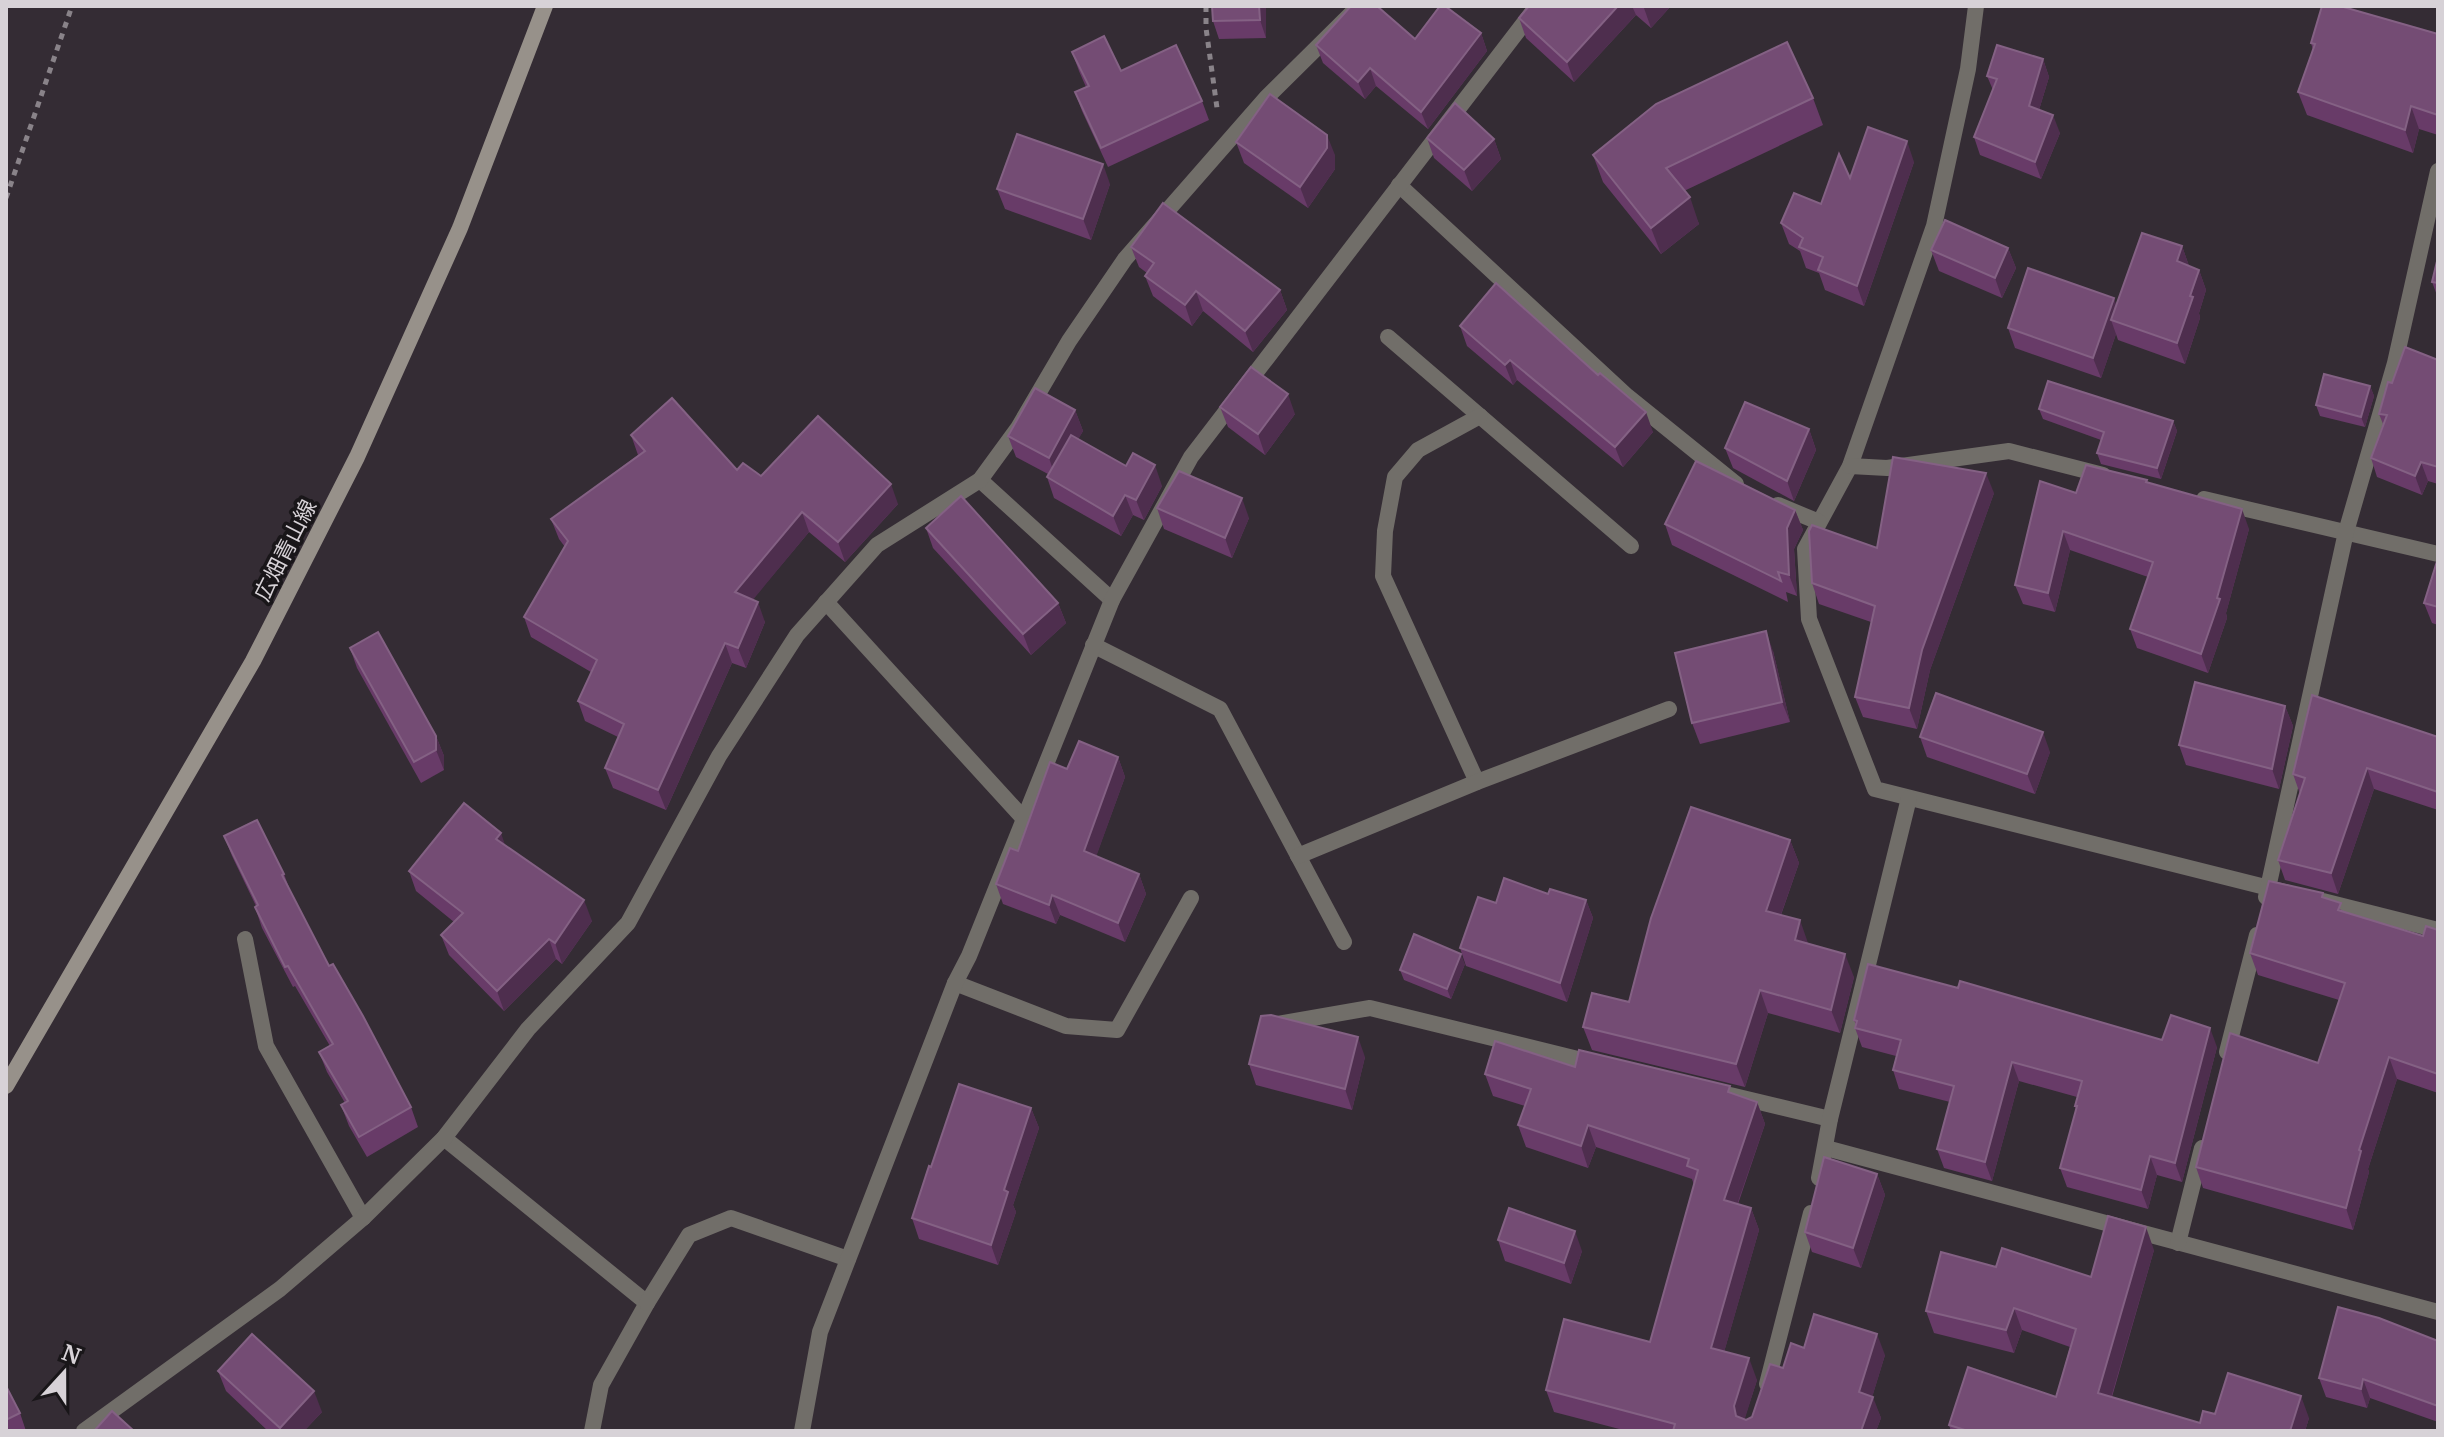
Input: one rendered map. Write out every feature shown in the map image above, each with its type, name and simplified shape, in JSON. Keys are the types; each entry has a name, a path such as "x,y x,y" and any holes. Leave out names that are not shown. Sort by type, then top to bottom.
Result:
{"main road":[{"name":"広畑青山線","path":"6,1086 253,661 357,457 460,228 545,6"}],"street":[{"path":"84,1431 280,1289 363,1218 444,1138 528,1029 628,923 719,756 797,635 877,545 980,480 1018,428 1069,341 1125,259 1266,98 1359,6"},
{"path":"802,1431 820,1332 955,983 969,956 1112,600 1191,457 1537,6"},
{"path":"1976,6 1968,69 1934,226 1850,466 1805,549 1809,619 1875,789 2438,930"},
{"path":"2221,1073 2269,887 2346,532 2395,363 2438,171"},
{"path":"1399,185 1627,396 1732,482 1819,522"},
{"path":"1388,337 1631,546"},
{"path":"1477,782 1383,576 1385,531 1395,477 1418,450 1480,416"},
{"path":"1850,466 1887,468 2009,451 2121,480"},
{"path":"980,480 1112,600"},
{"path":"2180,494 2438,554"},
{"path":"826,602 1024,819"},
{"path":"1093,645 1220,709 1344,942"},
{"path":"1298,856 1477,782 1669,709"},
{"path":"1760,1405 1777,1354 1826,1148 1830,1119 1909,798"},
{"path":"955,983 1066,1026 1117,1030 1191,898"},
{"path":"245,939 266,1046 363,1218"},
{"path":"1267,1026 1370,1008 1621,1069"},
{"path":"1710,1090 1830,1119"},
{"path":"2178,1243 2206,1134"},
{"path":"444,1138 647,1303"},
{"path":"1826,1148 2438,1312"},
{"path":"592,1431 601,1385 689,1235 731,1218 848,1259"}],"path":[{"path":"6,198 72,6"},
{"path":"1206,6 1214,103 1231,137"}],"building":[{"path":"1212,6 1259,6 1260,20 1213,21"},
{"path":"1351,6 1377,6 1415,39 1440,6 1445,6 1481,33 1421,112 1370,68 1358,82 1316,45"},
{"path":"1529,6 1618,6 1567,62 1519,18"},
{"path":"2322,6 2340,6 2438,34 2438,115 2411,106 2405,130 2298,92 2315,44 2311,43"},
{"path":"1104,36 1121,71 1176,45 1202,101 1101,148 1075,92 1089,86 1072,52"},
{"path":"1787,42 1813,98 1666,168 1690,197 1651,228 1593,155 1656,104"},
{"path":"1997,45 2043,59 2029,106 2053,115 2035,162 1974,137 1997,79 1987,76"},
{"path":"1270,94 1327,135 1327,148 1300,187 1236,142"},
{"path":"1455,103 1494,139 1464,170 1427,138"},
{"path":"1868,127 1907,141 1857,286 1818,270 1823,257 1799,247 1803,238 1781,223 1794,193 1821,204 1839,154 1850,178"},
{"path":"1017,134 1103,164 1083,219 997,189"},
{"path":"1163,203 1280,290 1245,331 1196,291 1185,305 1145,276 1154,263 1131,247"},
{"path":"1945,220 2008,248 1995,278 1931,250"},
{"path":"2142,233 2182,246 2177,261 2199,270 2177,343 2111,320"},
{"path":"2438,257 2438,283 2432,282"},
{"path":"2028,268 2114,298 2093,358 2008,328"},
{"path":"1496,283 1598,375 1600,373 1646,412 1615,447 1510,360 1505,365 1460,326"},
{"path":"2405,347 2438,360 2438,467 2421,462 2415,476 2371,458 2387,415 2379,414 2388,382 2392,383"},
{"path":"1251,367 1288,394 1258,434 1220,407"},
{"path":"2324,374 2370,386 2361,417 2316,405"},
{"path":"2048,381 2173,421 2157,468 2097,453 2104,432 2039,409"},
{"path":"1035,388 1075,410 1049,458 1008,436"},
{"path":"672,398 737,470 743,463 761,476 818,416 891,484 838,542 802,512 735,592 758,602 738,648 725,643 658,790 605,768 624,724 578,701 597,660 524,617 568,541 551,519 645,451 631,435"},
{"path":"1745,402 1809,429 1787,481 1725,448"},
{"path":"1071,435 1126,466 1133,453 1155,465 1136,500 1125,495 1113,516 1047,477"},
{"path":"1893,457 1986,473 1922,650 1909,708 1855,697 1875,606 1812,583 1809,531 1812,525 1877,548"},
{"path":"1696,461 1795,510 1787,528 1789,575 1778,572 1781,581 1665,524"},
{"path":"2086,465 2242,509 2217,598 2220,599 2201,654 2130,629 2153,562 2063,531 2048,593 2015,585 2040,481 2076,493"},
{"path":"1179,471 1242,498 1225,538 1157,508"},
{"path":"961,496 1058,603 1023,634 926,528"},
{"path":"2438,558 2438,607 2424,603"},
{"path":"1766,631 1782,702 1692,723 1675,653"},
{"path":"378,632 436,736 436,750 414,762 350,648"},
{"path":"2195,682 2285,706 2272,769 2179,745"},
{"path":"1936,693 2043,732 2027,774 1920,737"},
{"path":"2312,695 2438,737 2438,792 2367,768 2331,873 2278,860 2305,778 2293,774"},
{"path":"1079,741 1118,757 1084,851 1139,874 1118,923 1052,895 1049,905 996,884 1010,848 1018,851 1050,762 1067,769"},
{"path":"464,803 501,833 496,839 584,900 555,943 549,939 497,991 441,935 463,913 409,871"},
{"path":"1691,807 1790,840 1766,911 1800,920 1795,940 1845,954 1831,1010 1760,990 1736,1064 1583,1027 1592,993 1629,1002 1651,918"},
{"path":"257,820 329,966 333,964 411,1107 359,1137 341,1105 348,1101 319,1052 333,1044 288,966 285,967 224,836"},
{"path":"1504,878 1548,894 1550,889 1586,900 1560,983 1460,948 1478,897 1496,903"},
{"path":"2269,881 2323,893 2322,897 2341,903 2338,910 2423,936 2426,926 2438,930 2438,1074 2389,1057 2359,1150 2346,1208 2196,1167 2230,1033 2318,1063 2345,983 2250,953"},
{"path":"1414,934 1461,954 1447,989 1400,970"},
{"path":"1868,964 1958,988 1960,981 2162,1040 2171,1015 2210,1028 2175,1163 2150,1156 2141,1190 2060,1168 2082,1081 2012,1062 1985,1162 1937,1149 1954,1086 1893,1070 1901,1040 1855,1028 1857,1021 1854,1020"},
{"path":"1271,1015 1358,1037 1345,1089 1249,1064 1261,1016"},
{"path":"1495,1041 1575,1067 1579,1050 1730,1086 1728,1092 1757,1102 1724,1200 1751,1208 1711,1348 1749,1358 1734,1406 1736,1416 1746,1420 1752,1417 1770,1364 1783,1368 1791,1343 1804,1348 1814,1314 1877,1334 1859,1392 1873,1397 1861,1431 1673,1431 1675,1424 1546,1390 1564,1319 1650,1342 1698,1170 1687,1166 1689,1159 1588,1125 1581,1146 1518,1125 1531,1089 1485,1074"},
{"path":"959,1084 1031,1108 1004,1190 1008,1192 991,1245 912,1218"},
{"path":"1824,1157 1877,1174 1853,1248 1805,1232"},
{"path":"1509,1208 1575,1231 1564,1263 1498,1240"},
{"path":"2108,1216 2146,1227 2098,1393 2200,1423 2203,1411 2215,1414 2228,1373 2301,1396 2290,1431 1968,1431 1949,1425 1968,1367 2056,1397 2076,1329 2014,1308 2006,1330 1926,1311 1941,1252 1996,1267 2002,1248 2091,1277"},
{"path":"2338,1307 2379,1318 2438,1341 2438,1406 2363,1379 2361,1389 2319,1378"},
{"path":"252,1334 314,1391 280,1428 218,1371"},
{"path":"6,1386 20,1413 6,1420"},
{"path":"112,1411 134,1431 94,1431"}]}
